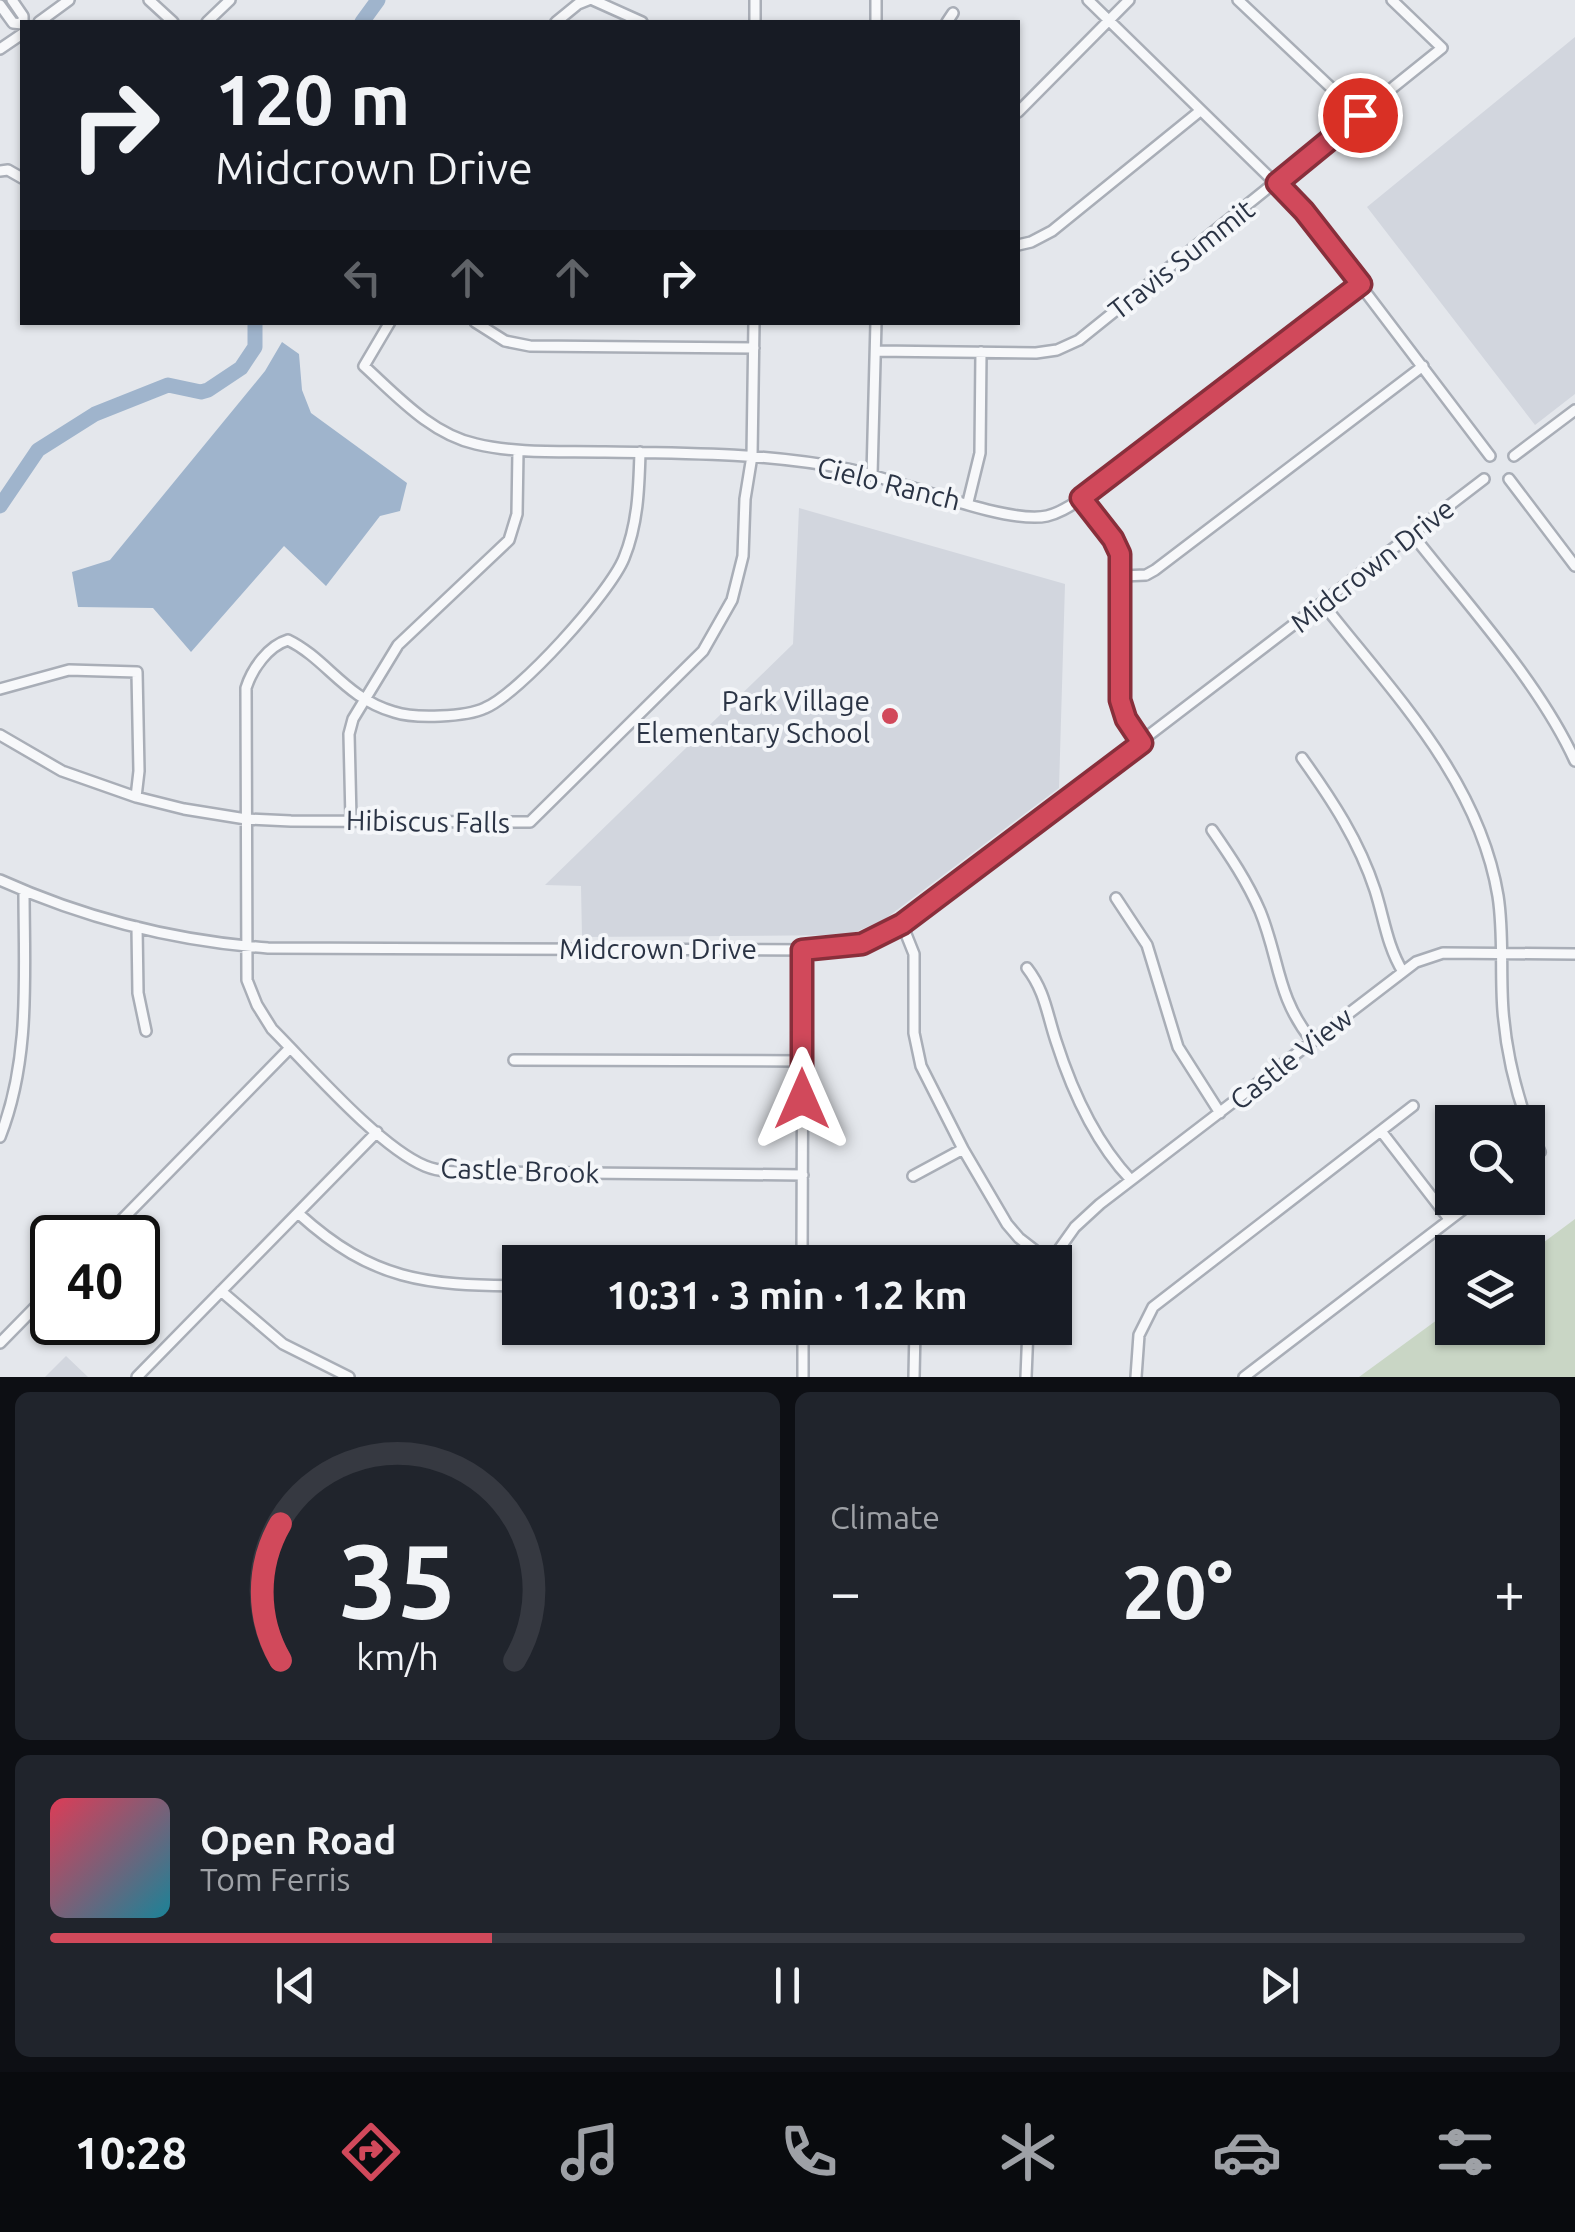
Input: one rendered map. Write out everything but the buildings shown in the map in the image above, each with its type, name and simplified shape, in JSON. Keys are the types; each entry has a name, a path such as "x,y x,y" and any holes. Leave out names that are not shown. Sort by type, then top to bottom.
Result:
{"street":[{"path":"43,20 69,0"},
{"path":"150,0 171,20"},
{"path":"209,20 230,0"},
{"path":"558,20 578,4 591,0 637,20"},
{"path":"1088,0 1304,211 1490,456"},
{"path":"1020,110 1129,0"},
{"path":"1238,0 1360,115"},
{"name":"Travis Summit","path":"876,351 1036,352 1057,350 1079,340 1442,48 1392,0"},
{"path":"0,5 12,23 20,24"},
{"path":"1020,245 1052,231 1200,111"},
{"name":"Cielo Ranch","path":"388,325 364,366 433,425 474,444 518,451 752,456 872,475 1012,515 1036,518 1062,511 1081,498 1361,284"},
{"path":"480,325 505,342 530,346 754,348"},
{"name":"Hibiscus Falls","path":"0,735 62,771 184,809 246,819 530,822 692,663 714,634 732,600 752,456 754,325"},
{"path":"872,475 876,325"},
{"path":"968,502 980,453 981,352"},
{"path":"1122,576 1146,575 1155,570 1423,366"},
{"path":"1514,456 1575,410"},
{"path":"351,819 349,734 364,698 398,645 509,540 517,514 518,451"},
{"path":"364,698 395,713 463,714 497,702 513,688 598,603 613,580 633,530 640,452"},
{"name":"Midcrown Drive","path":"0,880 137,927 245,944 802,950 862,944 902,924 1484,479"},
{"path":"1508,479 1575,566"},
{"path":"1081,498 1118,546 1122,576 1120,700 1126,719 1142,743"},
{"path":"1412,534 1527,682 1553,719 1575,762"},
{"path":"1323,604 1438,752 1467,799 1489,856 1498,896 1503,1009 1510,1069 1521,1105"},
{"name":"Castle Brook","path":"364,698 347,690 288,640 278,643 252,671 246,688 247,980 256,1005 272,1029 412,1160 446,1172 803,1175"},
{"path":"0,689 70,670 137,672 136,796"},
{"path":"1302,758 1352,833 1374,890 1391,952 1403,972"},
{"path":"1212,830 1247,884 1268,934 1286,1002 1312,1041"},
{"path":"0,1137 22,1048 24,891"},
{"path":"1116,898 1146,945 1178,1048 1220,1113"},
{"path":"902,924 914,954 914,1033 921,1066 1007,1224 1028,1245"},
{"path":"137,927 138,992 146,1031"},
{"path":"802,950 802,1245"},
{"name":"Castle View","path":"1062,1245 1075,1227 1131,1180 1403,972 1438,953 1575,954"},
{"path":"1027,968 1046,998 1054,1036 1075,1094 1098,1136 1131,1180"},
{"path":"127,1215 290,1048"},
{"path":"514,1060 802,1062"},
{"path":"1136,1377 1139,1335 1153,1307 1413,1106"},
{"path":"1381,1131 1449,1219"},
{"path":"143,1375 378,1132"},
{"path":"913,1176 963,1149"},
{"path":"300,1214 344,1250 390,1272 436,1284 502,1286"},
{"path":"1244,1377 1455,1215"},
{"path":"221,1291 283,1344 349,1377"},
{"path":"0,1343 30,1312"},
{"path":"803,1345 803,1377"},
{"path":"914,1377 915,1345"},
{"path":"1026,1377 1027,1345"}],"shaded area":[{"path":"1575,37 1575,394 1535,425 1367,207"},
{"name":"Park Village Elementary School","path":"799,508 1065,584 1059,788 885,919 849,935 582,937 581,886 545,885 793,644"},
{"path":"66,1356 88,1377 45,1377"}],"green space":[{"path":"1575,1219 1575,1377 1359,1377 1435,1321 1435,1345 1545,1345 1545,1241"}],"water":[{"path":"282,342 299,354 302,390 311,413 407,483 400,511 380,516 326,586 284,546 191,652 153,608 78,607 72,572 110,560 265,371"}],"waterway":[{"path":"363,20 378,0"},
{"path":"0,506 38,450 95,414 168,385 208,390 241,368 255,347 255,325"}],"place":[{"name":"Park Village Elementary School","path":"890,716"}],"route":[{"path":"802,1099 802,950 862,944 902,924 1142,743 1131,729 1120,700 1120,554 1081,498 1361,284 1277,183 1360,115"}]}
